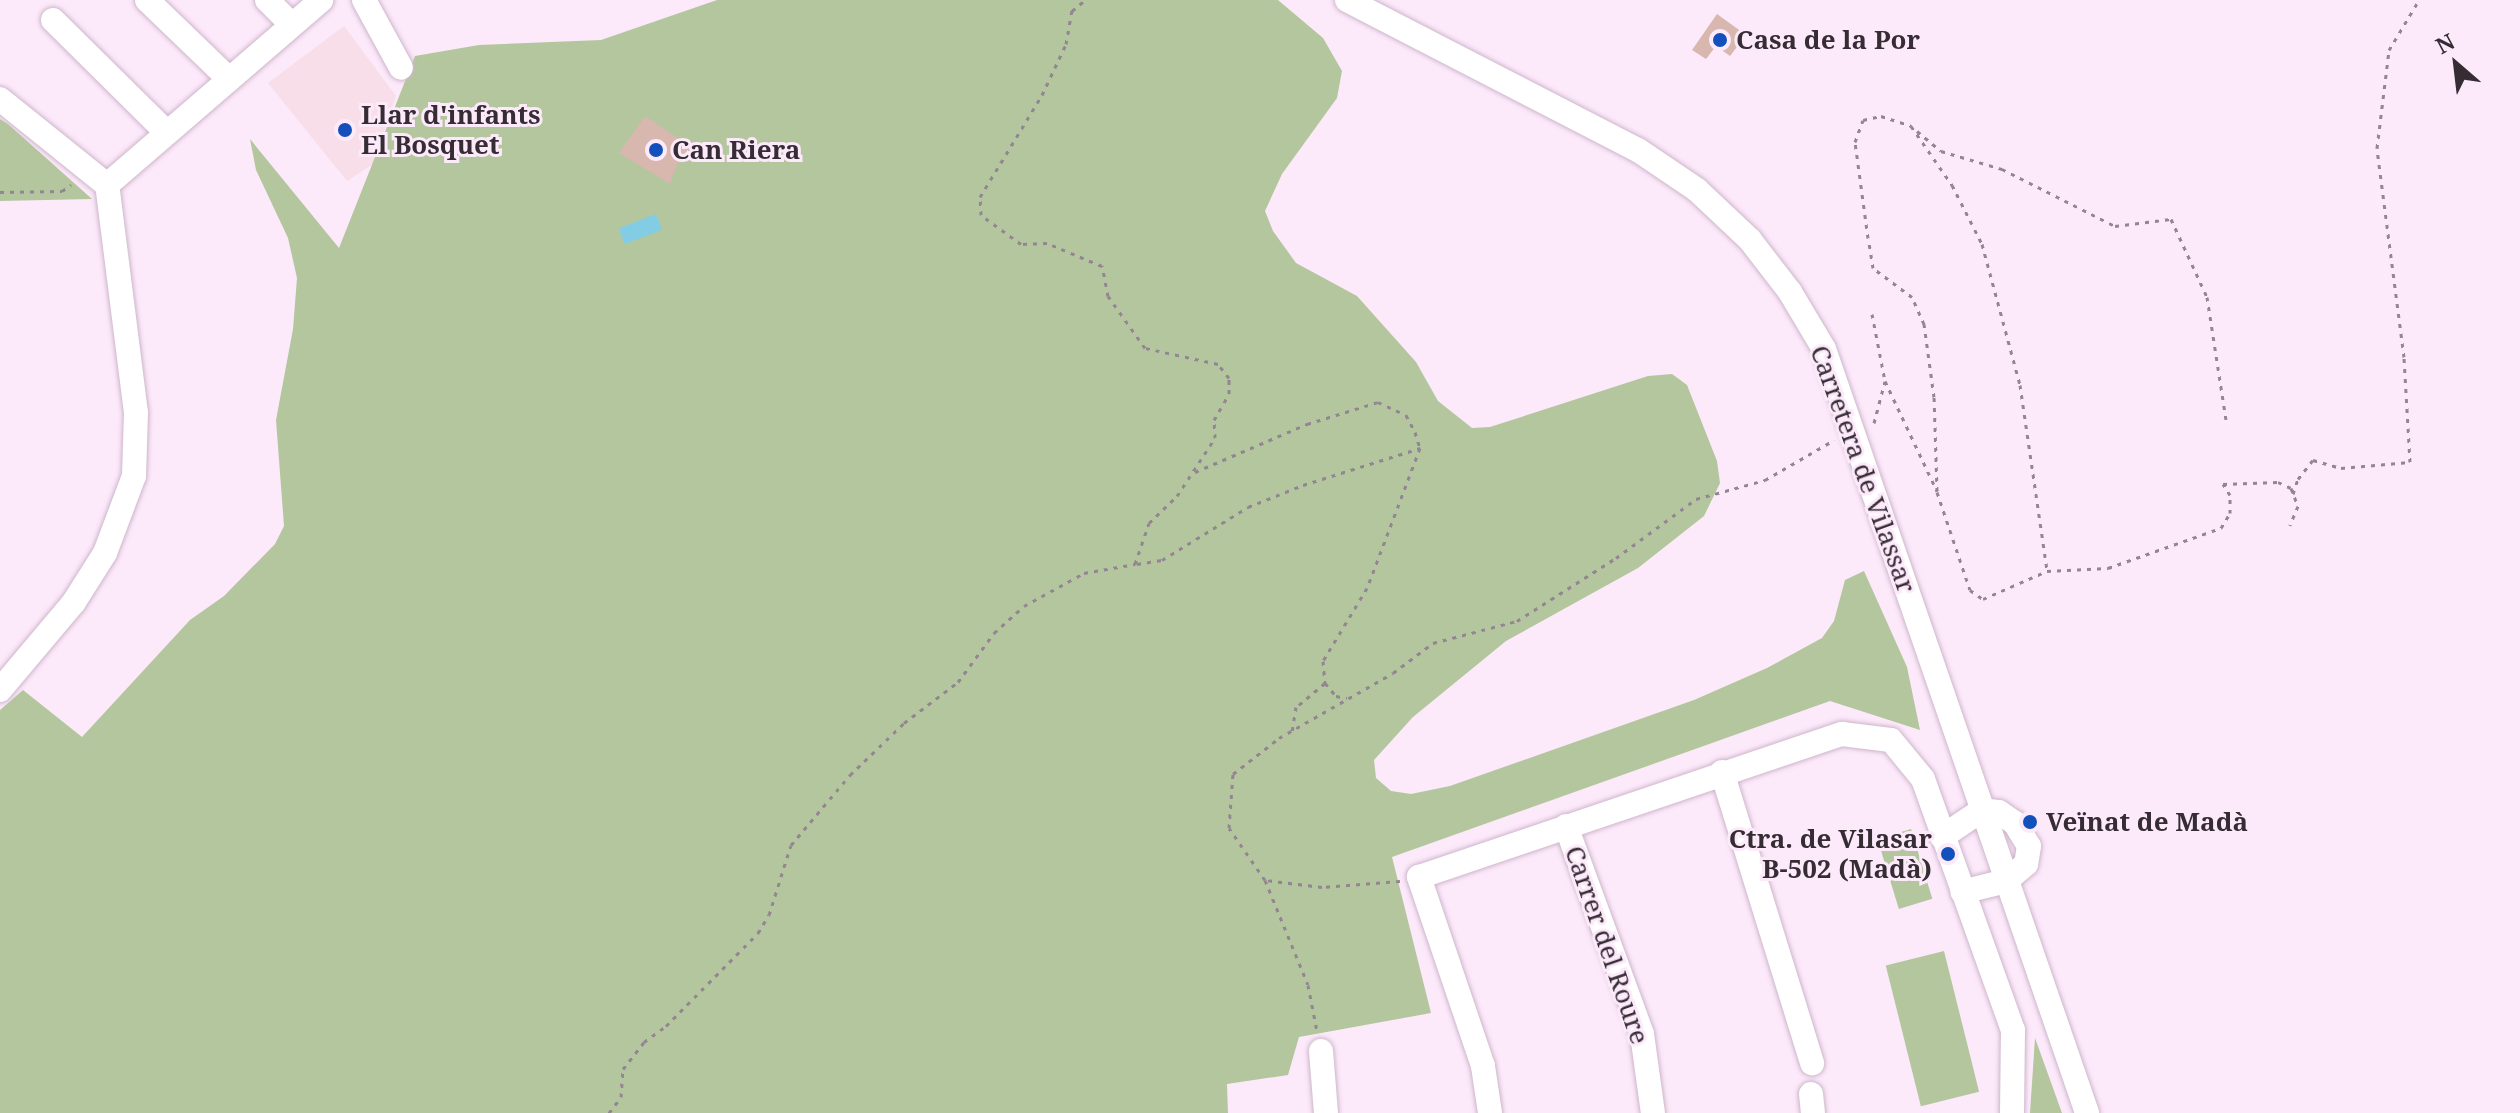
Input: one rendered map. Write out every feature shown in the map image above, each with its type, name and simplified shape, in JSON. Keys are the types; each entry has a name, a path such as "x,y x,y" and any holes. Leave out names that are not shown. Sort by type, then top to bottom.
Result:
{"street":[{"path":"147,0 229,79"},
{"path":"267,0 292,25"},
{"path":"98,177 165,131 321,0"},
{"path":"364,0 401,68"},
{"name":"Carretera de Vilassar","path":"1347,0 1638,150 1697,190 1750,240 1790,292 1824,349 2087,1113"},
{"path":"53,20 165,131"},
{"path":"0,99 98,177 136,413 134,476 126,507 89,578 0,690"},
{"path":"1490,1113 1483,1066 1419,877 1722,772 1842,734 1891,740 1923,779 2013,1030 2012,1113"},
{"path":"1722,772 1812,1063"},
{"path":"1942,837 1982,810 1999,812 2015,823 2029,846 2026,864 2006,881 1962,892"},
{"name":"Carrer del Roure","path":"1566,826 1642,1034 1653,1113"},
{"path":"1321,1051 1326,1113"}],"path":[{"path":"1085,0 1072,11 1066,44 1042,95 980,197 981,215 1021,244 1047,243 1102,266 1108,296 1145,348 1218,364 1229,378 1227,405 1214,420 1215,438 1193,473 1149,523 1135,564"},
{"path":"2293,494 2313,460 2341,468 2410,462 2404,357 2377,148 2389,50 2419,0"},
{"path":"1937,491 1934,397 1924,324 1912,297 1873,268 1855,142 1863,120 1881,116 1911,126 1941,151 2002,169 2115,226 2171,219 2207,297 2226,420"},
{"path":"1911,126 1952,185 1982,244 2020,385 2047,571"},
{"path":"0,192 62,191 98,177"},
{"path":"1872,314 1885,381 1937,491 1970,590 1983,599 2047,571 2108,568 2221,528 2230,513 2230,495 2223,484 2278,482 2293,494 2298,506 2290,525"},
{"path":"1321,1051 1308,985 1265,880 1229,828 1233,774 1292,731 1433,643 1529,615 1696,499 1765,480 1856,443 1885,381"},
{"path":"1193,473 1307,424 1378,402 1406,415 1420,448 1367,588 1323,661 1325,683 1336,696 1347,698"},
{"path":"609,1113 621,1097 623,1069 644,1042 666,1026 758,933 769,915 791,845 850,775 904,723 958,682 994,633 1024,606 1084,573 1162,560 1248,507 1303,485 1420,448"},
{"path":"1292,731 1296,707 1325,683"},
{"path":"1265,880 1322,887 1419,877"}],"shaded area":[{"name":"Llar d'infants El Bosquet","path":"344,26 396,96 373,164 347,181 268,83"}],"green space":[{"path":"717,0 1278,0 1323,38 1342,71 1337,98 1282,174 1265,211 1273,231 1296,263 1357,296 1416,362 1438,401 1472,428 1490,427 1648,376 1672,374 1687,385 1717,461 1720,483 1704,516 1638,568 1506,641 1413,717 1374,760 1376,778 1391,791 1411,794 1450,786 1694,700 1767,668 1822,638 1834,621 1845,580 1864,571 1907,667 1920,730 1830,701 1392,857 1431,1013 1299,1037 1288,1075 1227,1084 1228,1113 0,1113 0,710 23,690 82,737 190,620 224,596 275,544 284,526 276,420 293,329 297,278 288,238 256,170 250,139 339,248 415,56 479,45 601,40"},
{"path":"0,119 8,124 92,199 0,201"},
{"path":"1911,829 1932,899 1899,909 1878,839"},
{"path":"1944,951 1979,1092 1921,1106 1886,966"},
{"path":"2035,1038 2062,1113 2030,1113"}],"water":[{"path":"656,214 662,230 625,244 619,228"}],"building":[{"name":"Casa de la Por","path":"1717,14 1746,35 1730,56 1716,46 1706,59 1692,50"},
{"name":"Can Riera","path":"645,116 693,148 677,164 670,184 619,153"}],"place":[{"name":"Casa de la Por","path":"1720,40"},
{"name":"Llar d'infants El Bosquet","path":"345,130"},
{"name":"Can Riera","path":"656,150"},
{"name":"Veïnat de Madà","path":"2030,822"},
{"name":"Ctra. de Vilasar B-502 (Madà)","path":"1948,854"}]}
